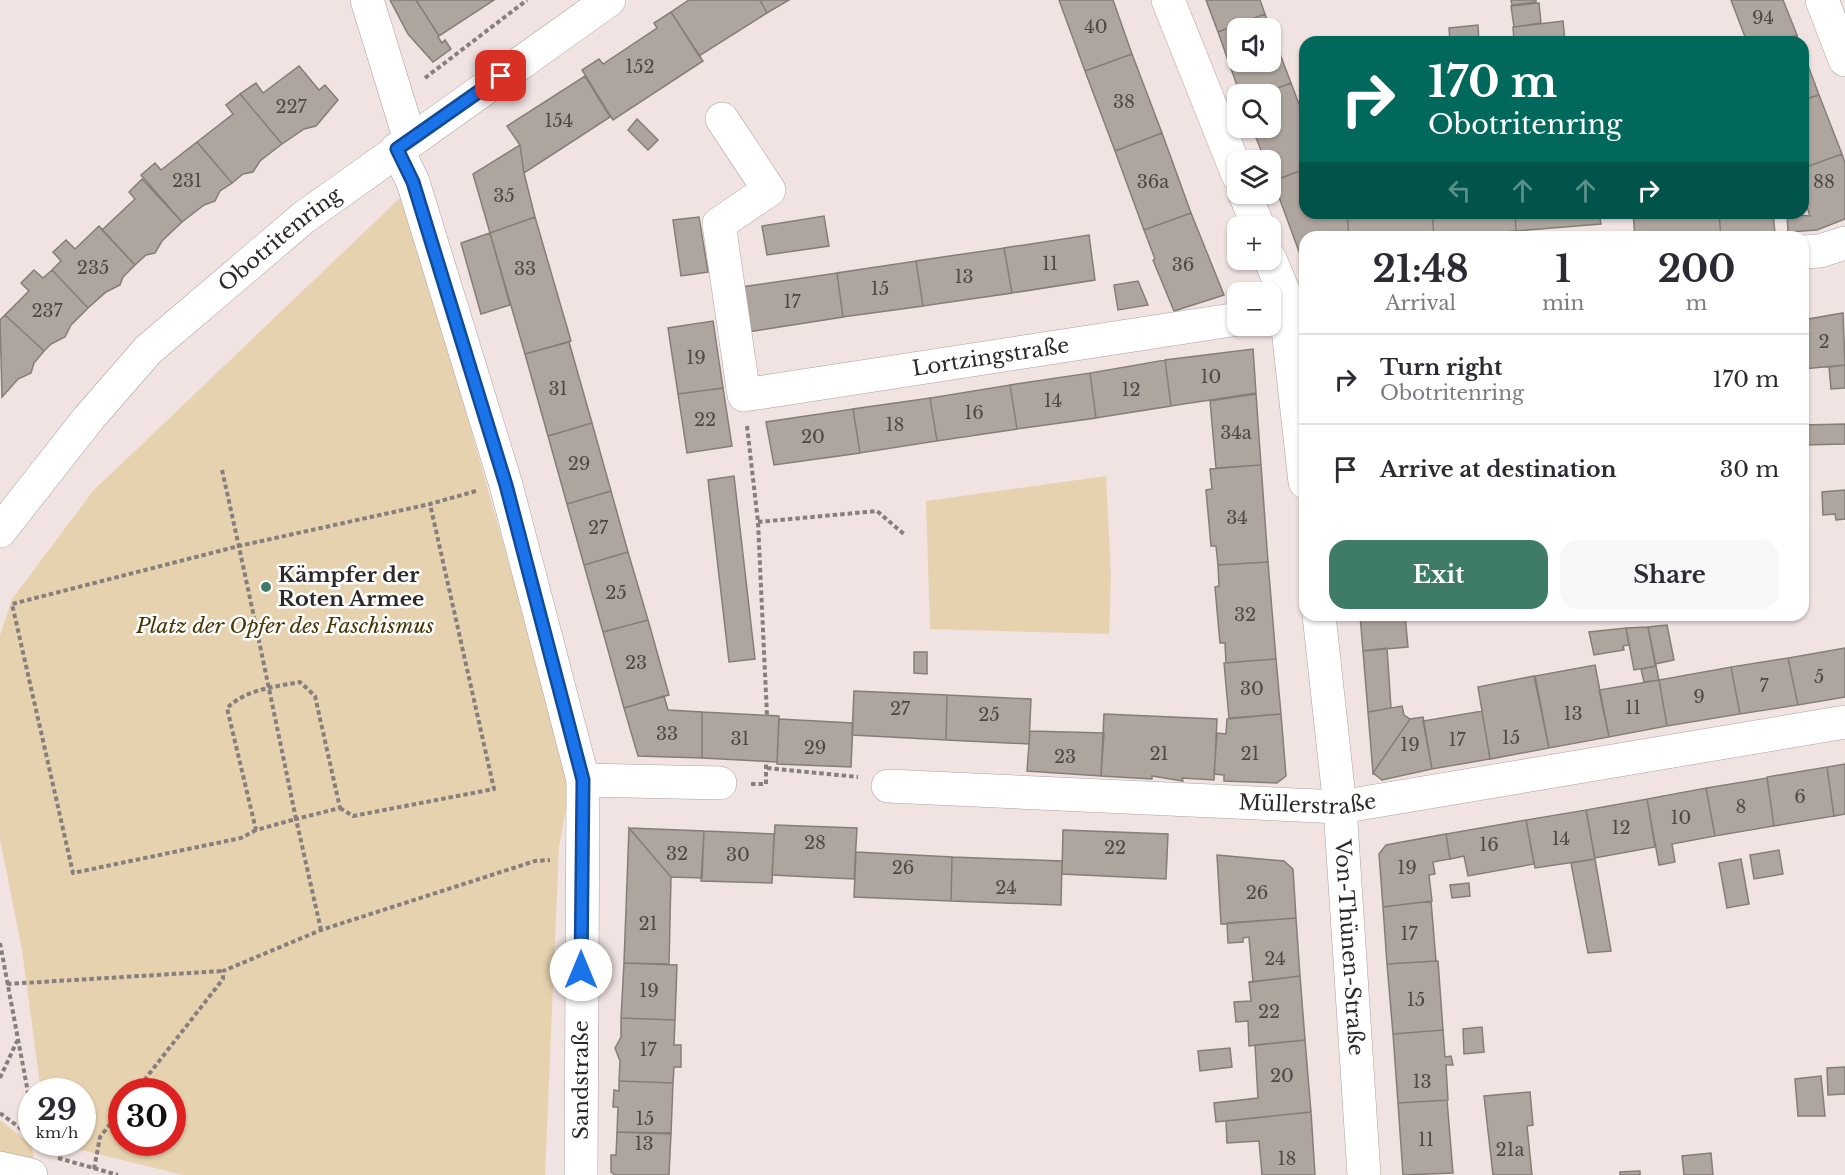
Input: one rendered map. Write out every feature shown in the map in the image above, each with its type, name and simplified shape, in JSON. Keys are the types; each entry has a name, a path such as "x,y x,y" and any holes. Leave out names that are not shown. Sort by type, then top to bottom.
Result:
{"street":[{"name":"Sandstraße","path":"367,0 398,98 404,145 413,182 506,485 583,780 581,1175"},
{"name":"Obotritenring","path":"0,531 88,419 148,350 303,218 609,0"},
{"path":"1168,0 1228,150"},
{"path":"1822,0 1845,60"},
{"path":"722,119 769,190 719,224 744,395"},
{"path":"1809,252 1820,251 1845,243"},
{"path":"1275,270 1286,295 1299,423"},
{"name":"Lortzingstraße","path":"744,395 1227,321"},
{"name":"Von-Thünen-Straße","path":"1320,621 1340,807 1364,1175"},
{"name":"Müllerstraße","path":"888,786 1340,807 1845,722"},
{"path":"583,780 720,783"},
{"path":"0,1168 44,1166"}],"path":[{"path":"398,98 527,0"},
{"path":"744,395 758,522 767,716"},
{"path":"222,470 321,930"},
{"path":"430,504 494,789 353,816 340,808 256,830 241,838 73,873 12,604 239,546 506,485"},
{"path":"758,522 877,511 905,535"},
{"path":"256,830 227,708 240,696 268,688 300,682 315,696 340,808"},
{"path":"766,762 766,768 870,778 888,786"},
{"path":"7,984 223,971 321,930 535,861 581,859"},
{"path":"0,943 25,1078"},
{"path":"146,1078 223,979 223,971"},
{"path":"0,1078 17,1040"},
{"path":"0,1113 18,1126"},
{"path":"94,1169 100,1137 108,1127"},
{"path":"44,1166 94,1169 118,1175"}],"green space":[{"name":"Platz der Opfer des Faschismus","path":"400,198 440,321 571,782 559,847 545,1175 183,1175 96,1154 96,1078 39,1078 22,950 0,839 0,635 12,599 93,491"},
{"path":"1106,476 1111,578 1109,634 930,629 926,501"},
{"path":"0,1120 18,1134 18,1156 33,1156 35,1171 0,1158"}],"building":[{"path":"390,0 416,0 442,43 445,40 451,49 433,62 408,34"},
{"path":"416,0 494,0 439,36"},
{"path":"689,0 760,0 767,13 699,56 671,12"},
{"path":"760,0 789,0 767,13"},
{"path":"1059,0 1113,0 1132,54 1085,71"},
{"path":"1206,0 1260,0 1265,14 1255,18 1227,18 1227,29 1218,32"},
{"path":"1511,0 1536,0 1536,2 1512,5"},
{"path":"1731,0 1783,0 1797,35 1745,36"},
{"path":"1539,3 1541,23 1514,27 1511,6"},
{"path":"671,12 703,61 613,120 582,70 599,59 603,64 657,28 654,23"},
{"path":"1265,14 1267,18 1255,18"},
{"path":"1563,21 1564,36 1514,36 1513,27"},
{"path":"1478,25 1479,36 1450,36 1449,28"},
{"path":"1227,29 1227,57 1218,32"},
{"path":"1132,54 1162,133 1115,151 1085,71"},
{"path":"1281,56 1291,83 1281,87 1281,84 1236,84 1232,72 1281,72"},
{"path":"299,66 319,90 325,85 338,100 316,126 304,129 282,144 240,94 256,83 263,93"},
{"path":"1809,68 1819,95 1809,98"},
{"path":"585,76 610,117 524,173 520,145 507,126"},
{"path":"1291,83 1299,104 1299,171 1281,178 1281,150 1261,150 1256,138 1281,138 1281,87"},
{"path":"240,94 282,144 260,161 253,172 243,174 232,183 197,142 233,114 226,105"},
{"path":"1819,95 1842,154 1809,166 1809,98"},
{"path":"637,119 658,140 648,150 628,130"},
{"path":"1162,133 1191,213 1144,230 1115,151"},
{"path":"197,142 232,183 220,191 215,201 204,205 182,222 141,175 155,163 161,170"},
{"path":"520,145 535,217 490,233 473,174"},
{"path":"1842,154 1845,163 1845,219 1817,230 1788,231 1787,219 1809,219 1810,216 1809,166"},
{"path":"1299,171 1299,219 1348,219 1348,231 1299,231 1299,251 1281,203 1281,178"},
{"path":"142,179 182,222 162,241 155,253 146,255 135,265 102,230 135,199 129,192"},
{"path":"1191,213 1224,295 1174,311 1153,260 1155,259 1144,230"},
{"path":"824,216 829,246 767,255 762,226"},
{"path":"535,217 571,341 525,354 490,233"},
{"path":"699,217 708,272 681,276 673,220"},
{"path":"1348,219 1432,219 1434,231 1348,231"},
{"path":"1432,219 1515,219 1516,231 1434,231"},
{"path":"1515,219 1600,219 1601,224 1516,231"},
{"path":"1634,219 1720,219 1720,231 1634,231"},
{"path":"1720,219 1774,219 1775,231 1720,231"},
{"path":"99,226 135,265 123,277 120,285 106,292 88,308 52,270 61,261 53,252 66,240 75,249"},
{"path":"490,233 510,305 481,314 461,243"},
{"path":"1089,235 1095,280 1012,293 1004,248"},
{"path":"1004,248 1012,293 923,306 916,261"},
{"path":"916,261 923,306 843,317 837,273"},
{"path":"34,270 43,278 52,270 88,308 71,325 65,337 51,344 44,351 5,315 29,291 21,283"},
{"path":"837,273 843,317 748,332 741,287"},
{"path":"1138,281 1148,305 1118,310 1114,285"},
{"path":"1843,313 1845,365 1809,368 1809,319"},
{"path":"5,315 44,351 34,363 31,373 18,379 2,397 0,320"},
{"path":"713,321 723,388 678,394 668,328"},
{"path":"569,342 592,423 548,436 525,354"},
{"path":"1253,349 1256,393 1171,406 1165,360"},
{"path":"1165,360 1171,406 1096,418 1090,373"},
{"path":"1845,365 1845,388 1831,389 1829,367"},
{"path":"1090,373 1096,418 1017,429 1010,385"},
{"path":"1010,385 1017,429 937,441 930,398"},
{"path":"723,388 732,446 687,453 678,394"},
{"path":"1256,394 1261,465 1216,468 1210,401"},
{"path":"930,398 937,441 860,453 853,409"},
{"path":"853,409 860,453 774,465 766,422"},
{"path":"592,423 611,491 567,504 548,436"},
{"path":"1845,424 1845,444 1809,445 1809,425"},
{"path":"1261,465 1268,562 1218,565 1216,546 1211,546 1206,490 1212,489 1210,469"},
{"path":"734,476 755,659 729,662 708,480"},
{"path":"1845,490 1845,519 1836,520 1835,514 1823,515 1822,492"},
{"path":"611,491 628,552 584,565 567,504"},
{"path":"628,552 648,620 603,632 584,565"},
{"path":"1268,562 1276,659 1226,663 1225,643 1220,643 1215,587 1219,586 1218,565"},
{"path":"648,620 669,695 624,708 603,632"},
{"path":"1360,621 1406,621 1408,647 1363,651"},
{"path":"1667,625 1674,660 1655,664 1648,627"},
{"path":"1648,627 1656,666 1634,670 1626,628"},
{"path":"1626,628 1629,645 1623,646 1624,650 1594,655 1589,632"},
{"path":"1387,648 1391,708 1368,712 1363,651"},
{"path":"1845,648 1845,697 1798,705 1788,658"},
{"path":"914,652 927,652 927,674 914,673"},
{"path":"1788,658 1798,705 1740,714 1731,667"},
{"path":"1276,659 1281,714 1229,718 1224,663"},
{"path":"1595,665 1609,737 1549,748 1535,676"},
{"path":"1656,666 1659,680 1644,682 1641,669"},
{"path":"1731,667 1740,714 1667,726 1659,680"},
{"path":"1534,676 1549,748 1490,759 1478,687"},
{"path":"1659,680 1667,726 1609,737 1599,690"},
{"path":"854,691 947,695 946,740 852,735"},
{"path":"947,695 1031,699 1029,744 946,740"},
{"path":"664,696 668,710 702,712 702,758 638,756 624,708"},
{"path":"1402,706 1404,715 1410,719 1373,773 1368,712"},
{"path":"1482,711 1490,759 1432,769 1423,721"},
{"path":"702,712 779,716 777,762 702,758"},
{"path":"1104,714 1217,719 1214,780 1182,778 1183,781 1152,776 1152,779 1101,776"},
{"path":"1281,714 1286,776 1277,783 1224,781 1224,775 1214,774 1217,733 1226,734 1227,719"},
{"path":"1423,717 1432,769 1382,780 1373,773 1410,719"},
{"path":"779,719 853,723 851,767 777,764"},
{"path":"1030,731 1104,733 1101,776 1027,771"},
{"path":"1845,764 1845,814 1834,816 1827,767"},
{"path":"1827,767 1834,816 1774,826 1767,777"},
{"path":"1767,778 1774,826 1715,836 1706,788"},
{"path":"1706,788 1715,836 1672,844 1675,862 1659,865 1647,799"},
{"path":"1647,799 1655,847 1595,858 1586,810"},
{"path":"1586,810 1595,859 1535,868 1526,820"},
{"path":"1526,820 1534,864 1468,876 1464,856 1450,859 1446,834"},
{"path":"775,825 857,828 854,879 772,875"},
{"path":"629,828 704,831 702,878 671,877"},
{"path":"629,828 671,877 669,964 624,963"},
{"path":"1063,830 1168,834 1166,879 1062,874"},
{"path":"704,831 774,834 772,883 701,881"},
{"path":"1446,834 1450,859 1433,862 1435,874 1429,875 1432,901 1383,907 1379,854 1386,845"},
{"path":"1779,850 1783,874 1754,879 1750,855"},
{"path":"856,852 952,857 951,901 854,897"},
{"path":"1217,855 1284,861 1293,869 1296,918 1221,924"},
{"path":"952,857 1062,861 1061,905 951,901"},
{"path":"1595,859 1611,951 1588,953 1571,863"},
{"path":"1741,859 1749,904 1727,908 1719,863"},
{"path":"1469,883 1470,896 1452,898 1450,885"},
{"path":"1431,901 1436,961 1387,964 1383,907"},
{"path":"1296,918 1300,976 1253,982 1249,937 1243,938 1243,942 1228,943 1227,923"},
{"path":"1438,961 1443,1030 1393,1034 1387,964"},
{"path":"624,963 677,965 675,1020 621,1018"},
{"path":"1300,976 1305,1040 1249,1046 1248,1021 1236,1022 1234,1002 1251,1001 1249,982"},
{"path":"621,1018 675,1020 674,1045 681,1045 681,1067 674,1067 673,1083 619,1081 620,1061 615,1048 621,1037"},
{"path":"1482,1027 1484,1052 1464,1054 1463,1029"},
{"path":"1443,1030 1445,1057 1451,1056 1453,1065 1446,1065 1448,1100 1398,1103 1393,1034"},
{"path":"1305,1040 1311,1112 1216,1122 1214,1103 1258,1098 1255,1045"},
{"path":"1230,1048 1232,1067 1200,1071 1198,1051"},
{"path":"1845,1067 1845,1094 1828,1095 1827,1068"},
{"path":"1821,1076 1825,1116 1798,1116 1795,1079"},
{"path":"619,1081 673,1083 671,1134 617,1132 618,1107 613,1107 614,1090 619,1091"},
{"path":"1530,1092 1533,1125 1527,1126 1532,1175 1493,1175 1484,1096"},
{"path":"1447,1100 1453,1173 1403,1175 1398,1103"},
{"path":"1311,1112 1315,1175 1262,1175 1259,1141 1227,1143 1226,1121"},
{"path":"617,1132 671,1133 669,1175 615,1175 611,1172 611,1155 616,1155"},
{"path":"1711,1153 1713,1175 1684,1175 1682,1156"},
{"path":"1640,1171 1640,1175 1620,1175 1620,1172"}],"place":[{"name":"Kämpfer der Roten Armee","path":"266,587"}],"route":[{"path":"501,76 397,149 413,182 506,485 583,780 581,970"}]}
